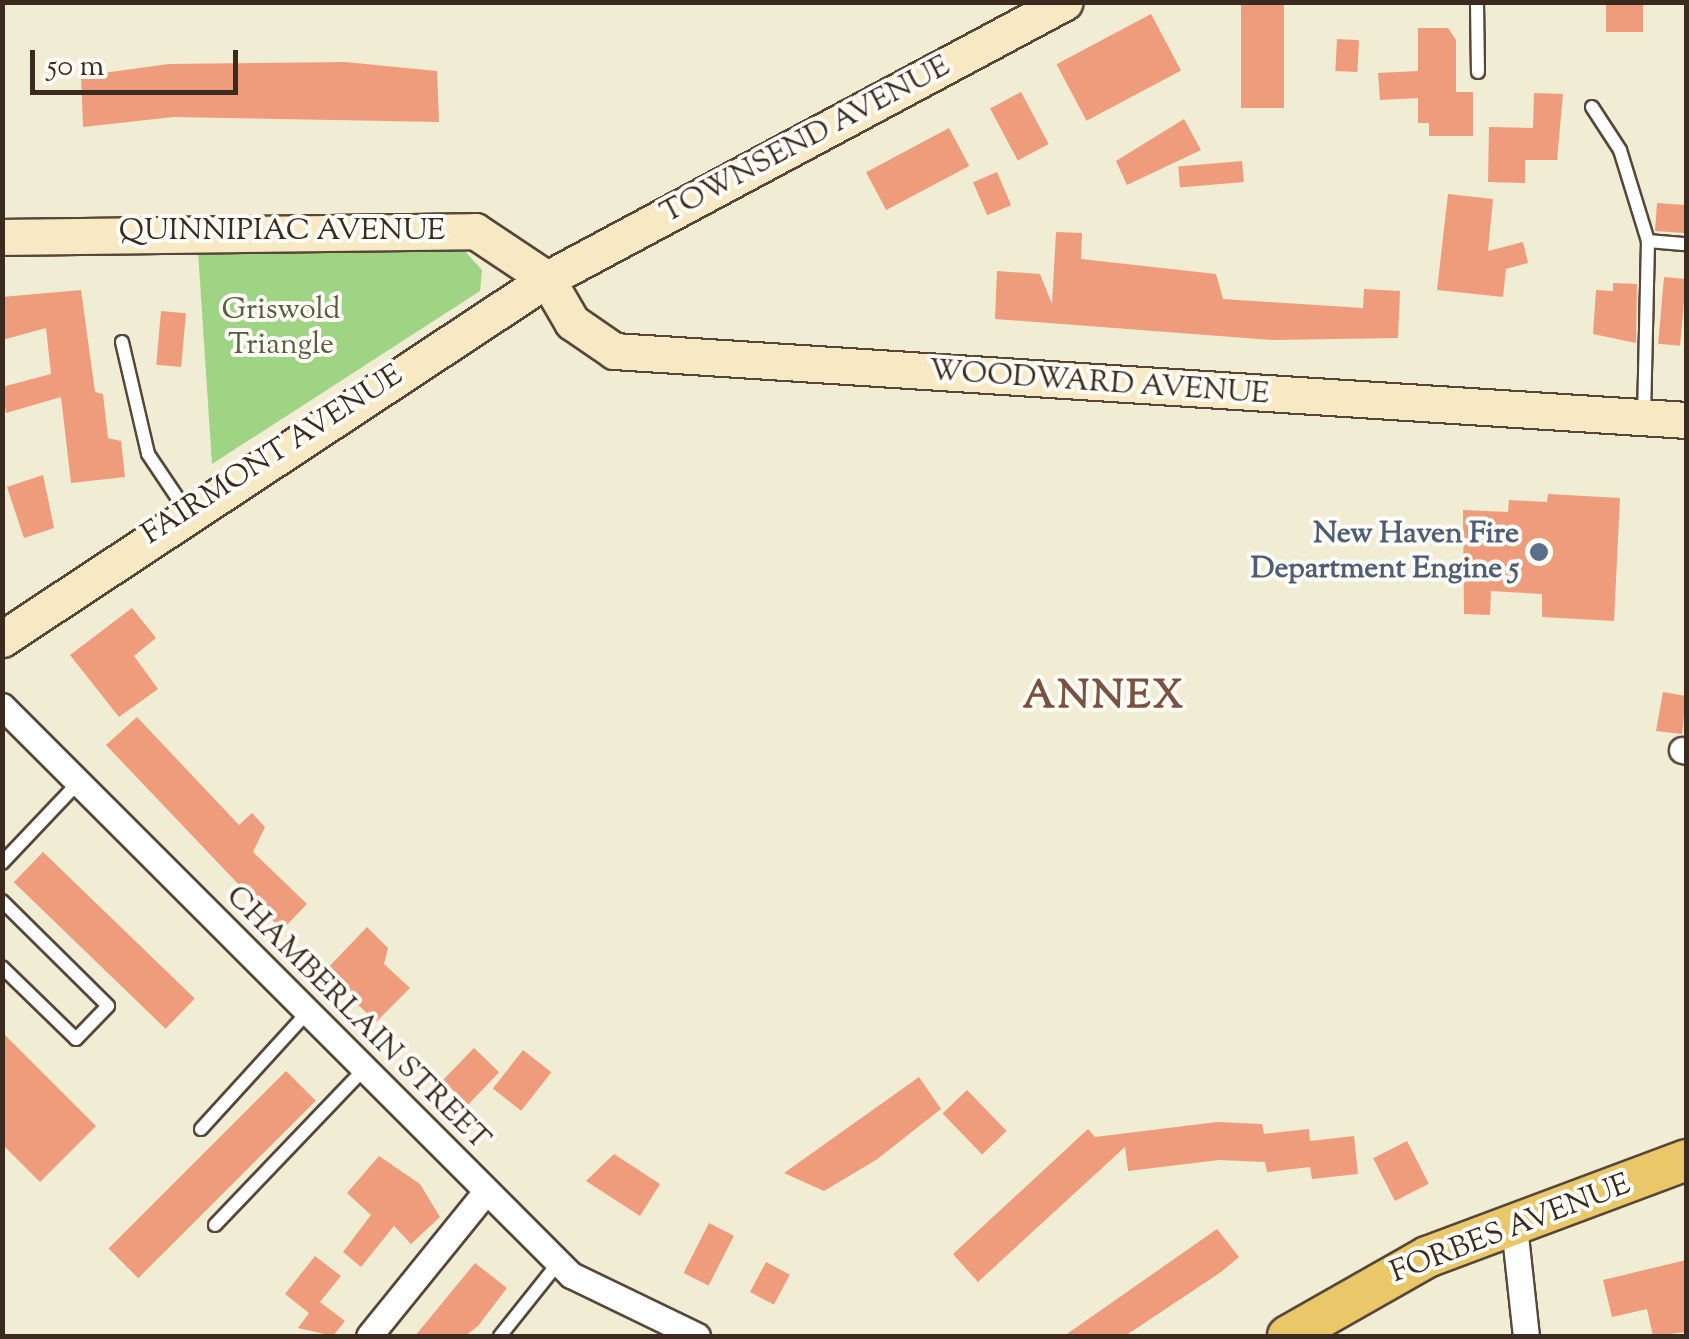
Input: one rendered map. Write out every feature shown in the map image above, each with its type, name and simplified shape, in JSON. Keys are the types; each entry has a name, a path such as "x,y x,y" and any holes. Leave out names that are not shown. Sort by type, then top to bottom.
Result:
{"main road":[{"name":"TOWNSEND AVENUE","path":"547,279 1065,2"},
{"name":"QUINNIPIAC AVENUE","path":"2,238 475,231 547,279"},
{"name":"WOODWARD AVENUE","path":"547,279 596,344 650,356 1686,420"},
{"name":"FAIRMONT AVENUE","path":"2,638 187,512 547,279"},
{"name":"FORBES AVENUE","path":"1288,1336 1427,1257 1686,1160"}],"street":[{"name":"CHAMBERLAIN STREET","path":"2,706 558,1262 697,1336"},
{"path":"369,1336 485,1192"},
{"path":"1514,1226 1526,1336"}],"lane":[{"path":"1477,2 1478,72"},
{"path":"1592,107 1620,150 1648,241 1644,417"},
{"path":"1648,241 1686,244"},
{"path":"122,342 148,454 187,512"},
{"path":"2,863 77,784"},
{"path":"2,901 108,1006 76,1039 2,967"},
{"path":"202,1129 307,1013"},
{"path":"214,1225 364,1070"},
{"path":"500,1336 558,1262"}],"green space":[{"name":"Griswold Triangle","path":"462,248 482,270 480,291 212,464 198,251"}],"building":[{"path":"1241,2 1284,2 1284,108 1241,108"},
{"path":"1606,2 1643,2 1643,32 1606,32"},
{"path":"1151,14 1181,71 1087,121 1057,64"},
{"path":"1418,28 1448,28 1456,40 1456,92 1473,92 1473,136 1429,136 1429,123 1418,123 1418,98 1380,100 1378,73 1418,71"},
{"path":"1337,39 1359,40 1357,72 1335,71"},
{"path":"345,62 437,71 439,122 173,117 83,127 81,76 169,64"},
{"path":"1021,92 1049,144 1018,161 990,108"},
{"path":"1534,93 1563,94 1557,160 1525,160 1525,183 1488,182 1489,127 1533,128"},
{"path":"1184,119 1201,150 1127,185 1116,161"},
{"path":"949,128 969,166 886,210 866,172"},
{"path":"1242,161 1244,182 1180,187 1178,167"},
{"path":"997,172 1011,205 987,215 973,182"},
{"path":"1448,194 1493,199 1488,251 1523,242 1528,263 1506,269 1503,297 1437,290"},
{"path":"1657,203 1686,205 1684,233 1655,231"},
{"path":"1056,232 1082,233 1081,259 1216,274 1223,299 1363,308 1364,289 1400,291 1398,338 1272,340 995,319 997,271 1040,274 1052,304"},
{"path":"1664,277 1686,279 1680,346 1658,344"},
{"path":"1613,283 1637,284 1636,343 1593,334 1596,290 1613,291"},
{"path":"81,290 95,392 103,394 108,438 121,441 125,477 71,483 61,397 6,413 2,387 51,374 46,328 2,340 2,297"},
{"path":"161,311 186,313 181,367 156,365"},
{"path":"43,475 54,528 24,538 7,487"},
{"name":"New Haven Fire Department Engine 5","path":"1548,494 1620,498 1614,621 1542,617 1542,594 1491,591 1490,615 1464,614 1463,510 1508,512 1509,500 1547,502"},
{"path":"132,608 156,638 134,656 158,689 119,717 70,655"},
{"path":"1663,692 1686,696 1682,734 1656,731"},
{"path":"137,717 239,825 252,813 265,827 253,852 307,904 282,930 106,745"},
{"path":"43,852 195,999 166,1029 14,882"},
{"path":"367,927 388,948 384,964 410,988 376,1022 324,972"},
{"path":"2,1032 96,1126 40,1182 2,1144"},
{"path":"474,1048 499,1072 468,1105 443,1080"},
{"path":"523,1050 551,1072 521,1111 493,1089"},
{"path":"286,1071 316,1101 138,1278 109,1248"},
{"path":"919,1077 941,1109 876,1160 824,1191 784,1173"},
{"path":"967,1090 1007,1131 982,1155 943,1114"},
{"path":"1217,1122 1262,1124 1264,1134 1309,1129 1310,1141 1354,1136 1358,1174 1312,1179 1310,1167 1267,1172 1265,1162 1219,1160 1128,1171 1125,1147 978,1282 953,1254 1088,1129 1095,1137"},
{"path":"1407,1141 1429,1184 1395,1201 1373,1158"},
{"path":"614,1154 660,1184 640,1216 586,1181"},
{"path":"379,1156 420,1184 440,1217 411,1244 394,1226 361,1267 343,1252 371,1215 347,1193"},
{"path":"709,1223 734,1236 709,1286 684,1273"},
{"path":"1217,1229 1239,1257 1221,1272 1125,1336 1064,1336"},
{"path":"315,1256 341,1276 320,1302 345,1321 333,1336 298,1328 309,1313 285,1294"},
{"path":"1686,1260 1686,1332 1653,1336 1647,1309 1612,1317 1603,1280"},
{"path":"766,1262 790,1275 774,1305 750,1292"},
{"path":"475,1263 507,1288 478,1326 465,1336 415,1336"}],"place":[{"name":"New Haven Fire Department Engine 5","path":"1539,552"}],"district":[{"name":"ANNEX","path":"1104,698"}]}
